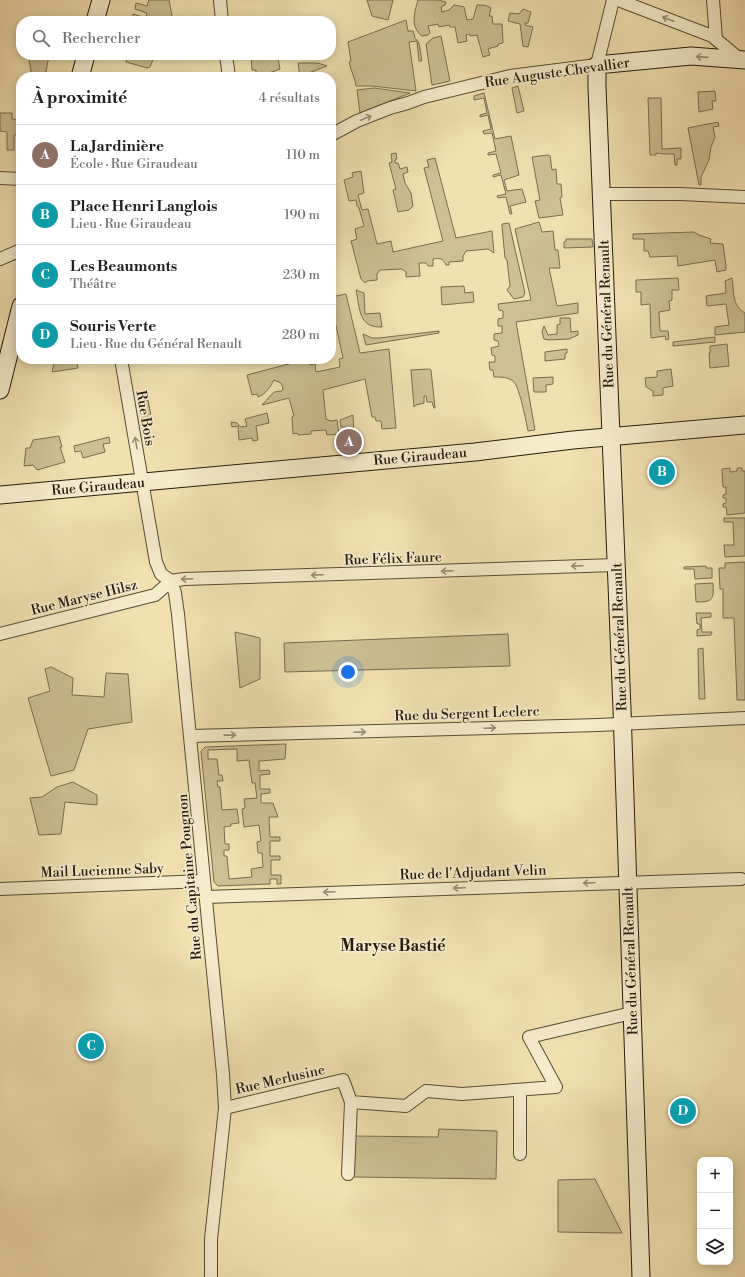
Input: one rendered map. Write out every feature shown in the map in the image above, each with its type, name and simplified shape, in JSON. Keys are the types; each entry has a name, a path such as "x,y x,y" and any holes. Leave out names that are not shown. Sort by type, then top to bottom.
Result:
{"street":[{"path":"96,16 101,0"},
{"path":"220,0 222,16"},
{"name":"Rue du Général Renault","path":"614,0 597,65 597,87 628,882 641,1277"},
{"path":"618,0 716,39 743,60"},
{"path":"713,0 716,39"},
{"name":"Rue Auguste Chevallier","path":"336,132 357,121 390,108 424,97 510,76 597,65 691,56 743,60"},
{"path":"81,72 85,60"},
{"path":"227,60 228,72"},
{"path":"0,178 16,179"},
{"path":"602,194 680,194 745,197"},
{"path":"0,259 16,252"},
{"path":"0,390 16,326"},
{"name":"Rue Bois","path":"122,364 142,482"},
{"name":"Rue Giraudeau","path":"0,495 475,452 610,437 745,425"},
{"name":"Rue du Capitaine Pougnon","path":"142,482 156,562 161,574 171,581 175,593 178,614 223,1074 225,1108 211,1239 211,1277"},
{"name":"Rue Félix Faure","path":"171,581 184,579 616,565"},
{"name":"Rue Maryse Hilsz","path":"0,634 155,595 171,581"},
{"name":"Rue du Sergent Leclerc","path":"191,736 622,724 745,718"},
{"name":"Rue de l'Adjudant Velin","path":"206,897 741,879"},
{"name":"Mail Lucienne Saby","path":"0,889 204,881"},
{"path":"348,1174 351,1102 406,1106 426,1091 462,1094 556,1087 529,1036 632,1013"},
{"name":"Rue Merlusine","path":"225,1108 343,1080 351,1102"},
{"path":"520,1090 520,1154"}],"shaded area":[{"path":"149,0 169,0 172,16 146,16 147,13 135,9 136,3 147,6"},
{"path":"367,0 393,0 388,20 372,16"},
{"path":"418,0 438,0 446,2 445,5 441,7 442,12 449,10 454,5 464,7 467,20 473,19 477,5 484,5 491,8 489,16 492,16 493,24 502,24 503,43 488,49 490,55 483,57 477,35 466,35 467,41 458,43 455,27 450,27 449,25 439,27 438,24 428,26 430,33 422,36 414,24 414,15"},
{"path":"523,9 531,12 528,23 525,23 525,25 533,27 528,47 523,46 520,24 508,21 510,13 519,14"},
{"path":"406,20 408,31 413,31 415,38 419,43 422,61 419,61 417,41 409,42 416,91 372,86 356,86 349,62 351,61 348,42"},
{"path":"441,36 450,81 432,85 426,44 433,38"},
{"path":"29,60 48,60 46,72 31,72"},
{"path":"126,60 153,60 150,67 147,68 126,62"},
{"path":"251,60 278,60 280,69 272,72 256,72 256,70 252,70"},
{"path":"298,63 318,63 327,66 311,72 299,72"},
{"path":"518,86 524,111 517,113 512,88"},
{"path":"374,88 410,93 360,113 357,90"},
{"path":"715,91 716,101 712,101 713,109 699,112 698,92"},
{"path":"484,93 495,139 511,136 519,175 504,180 507,191 522,189 526,202 510,206 512,214 510,214 506,197 498,198 497,196 506,194 501,175 493,177 493,175 501,173 496,154 488,155 488,153 496,151 492,133 484,134 483,131 491,129 488,115 480,117 480,115 487,113 484,98 474,100 474,96"},
{"path":"648,98 661,98 662,149 681,148 681,159 677,159 677,165 675,165 674,154 656,153 656,155 650,155"},
{"path":"0,113 12,113 12,119 16,119 14,150 7,150 7,132 0,131"},
{"path":"718,122 719,126 713,127 715,137 711,147 709,160 701,177 701,185 699,185 688,128"},
{"path":"396,153 397,159 395,160 395,163 398,163 400,169 407,167 408,172 403,174 405,183 411,193 413,206 409,210 398,212 393,190 396,189 389,163 392,162 391,154"},
{"path":"550,156 552,170 556,169 557,184 561,184 562,197 560,198 563,215 539,218 535,201 540,200 532,157"},
{"path":"435,158 456,238 492,231 494,253 488,249 466,251 463,256 463,261 449,262 449,265 446,265 444,261 439,259 433,259 433,266 428,266 426,263 419,263 420,276 406,277 406,272 402,269 380,270 377,274 377,280 367,281 365,283 361,279 351,241 357,239 355,229 364,226 356,200 349,201 344,180 353,177 352,173 361,171 364,193 358,195 362,210 368,209 377,244 391,241 393,252 443,241 424,168 429,167 427,160"},
{"path":"539,222 542,232 553,231 555,250 558,250 560,268 549,268 557,306 578,303 578,313 516,322 535,430 528,431 518,391 514,382 510,379 502,377 494,377 493,370 490,370 489,362 495,362 495,356 492,355 491,348 499,346 498,341 494,340 494,334 502,333 502,326 498,326 498,319 503,318 503,311 499,310 498,304 531,300 515,229"},
{"path":"509,223 525,293 523,297 514,299 507,290 510,286 507,260 505,258 502,226 502,224"},
{"path":"694,232 711,239 710,243 723,244 726,270 717,272 715,260 678,266 677,256 650,257 648,251 644,251 644,239 633,239 633,234"},
{"path":"566,239 592,239 593,247 564,248 564,242"},
{"path":"678,278 679,290 672,290 672,300 669,301 670,310 659,312 660,331 668,331 669,339 666,340 665,336 651,338 650,304 641,305 641,292 636,292 636,280"},
{"path":"732,278 736,303 745,313 745,332 715,335 715,327 729,325 726,304 707,306 706,296 726,293 725,281"},
{"path":"464,286 465,293 473,292 474,302 442,305 441,287"},
{"path":"356,290 364,293 365,314 380,313 382,327 368,324 364,320 360,310"},
{"path":"346,294 360,353 389,349 396,428 382,429 381,421 376,421 375,417 372,417 365,379 323,390 326,419 331,421 337,420 339,434 327,435 326,430 311,431 311,434 293,434 292,417 294,416 289,398 262,405 274,392 282,391 283,388 281,383 274,380 266,392 261,396 258,397 257,394 252,395 247,375 289,364 315,364 316,372 340,367 339,359 343,358 336,326 336,296"},
{"path":"560,318 570,318 571,332 578,331 578,335 569,339 544,339 542,332 544,326 548,335 557,334 557,325 560,324"},
{"path":"439,331 439,333 366,345 363,334 372,338 379,338"},
{"path":"715,337 715,342 673,346 673,342"},
{"path":"727,344 729,366 710,368 710,346"},
{"path":"567,349 565,359 545,361 545,352"},
{"path":"54,364 77,364 78,368 52,372"},
{"path":"671,369 673,386 663,388 663,395 653,396 653,391 646,387 645,378 657,377 657,371"},
{"path":"411,370 431,370 435,408 432,402 427,402 426,396 424,396 424,403 414,407"},
{"path":"553,377 553,384 546,385 546,392 534,392 533,378"},
{"path":"148,400 152,421 143,423 139,404"},
{"path":"267,413 269,423 256,426 258,440 253,441 252,438 239,440 238,426 232,427 231,422 237,423 241,427 247,426 245,419"},
{"path":"353,415 354,435 346,435 345,427 341,427 340,420"},
{"path":"59,436 62,447 60,447 65,462 37,470 33,465 24,466 26,448 30,448 33,440"},
{"path":"109,437 110,443 103,444 105,452 83,458 81,451 75,452 74,446"},
{"path":"730,468 730,472 737,471 737,468 742,468 742,471 745,471 745,513 727,515 726,507 723,507 723,504 726,503 726,498 723,498 723,495 726,494 726,487 723,487 722,469"},
{"path":"724,518 745,518 745,556 725,557 724,545 734,545 733,522 724,522"},
{"path":"745,562 745,700 737,700 734,618 723,618 723,589 720,589 719,568 725,568 725,563"},
{"path":"706,566 706,568 712,568 712,578 695,579 694,569 684,569 684,567"},
{"path":"713,583 713,596 711,599 696,602 695,584"},
{"path":"696,613 711,613 711,617 701,618 702,632 712,632 711,635 697,636 697,630 700,629 700,624 697,624"},
{"path":"235,632 260,638 260,679 240,688"},
{"path":"508,634 510,666 285,672 284,643"},
{"path":"703,648 705,699 699,699 698,649"},
{"path":"51,667 73,678 72,695 104,697 106,673 128,674 132,722 88,729 74,770 51,776 28,698 50,691 45,669"},
{"path":"286,744 285,759 259,761 259,771 269,770 270,774 260,775 260,789 270,789 270,793 261,794 261,803 273,803 278,817 269,817 270,837 280,837 280,841 270,841 270,856 280,856 280,860 271,860 271,875 281,875 281,884 277,884 277,879 270,879 270,884 218,886 214,882 201,751 205,747","holes":["237,749 237,761 249,760 252,783 255,783 257,798 244,799 245,808 242,809 244,827 259,825 261,841 257,842 258,853 262,853 263,867 251,869 252,877 229,879 227,856 224,856 224,850 229,850 229,844 225,844 224,827 239,823 237,809 222,810 220,787 218,787 217,781 223,781 222,775 219,775 217,759 208,759 208,750"]},
{"path":"73,782 97,795 97,805 65,802 61,834 39,835 30,798 42,797 57,787"},
{"path":"439,1129 497,1131 496,1179 353,1177 354,1136 438,1137"},
{"path":"595,1179 622,1233 558,1232 558,1180"}],"place":[{"name":"La Jardinière","path":"349,442"},
{"name":"Place Henri Langlois","path":"662,472"},
{"name":"Les Beaumonts","path":"91,1046"},
{"name":"Souris Verte","path":"683,1111"}],"district":[{"name":"Maryse Bastié","path":"393,945"}]}
